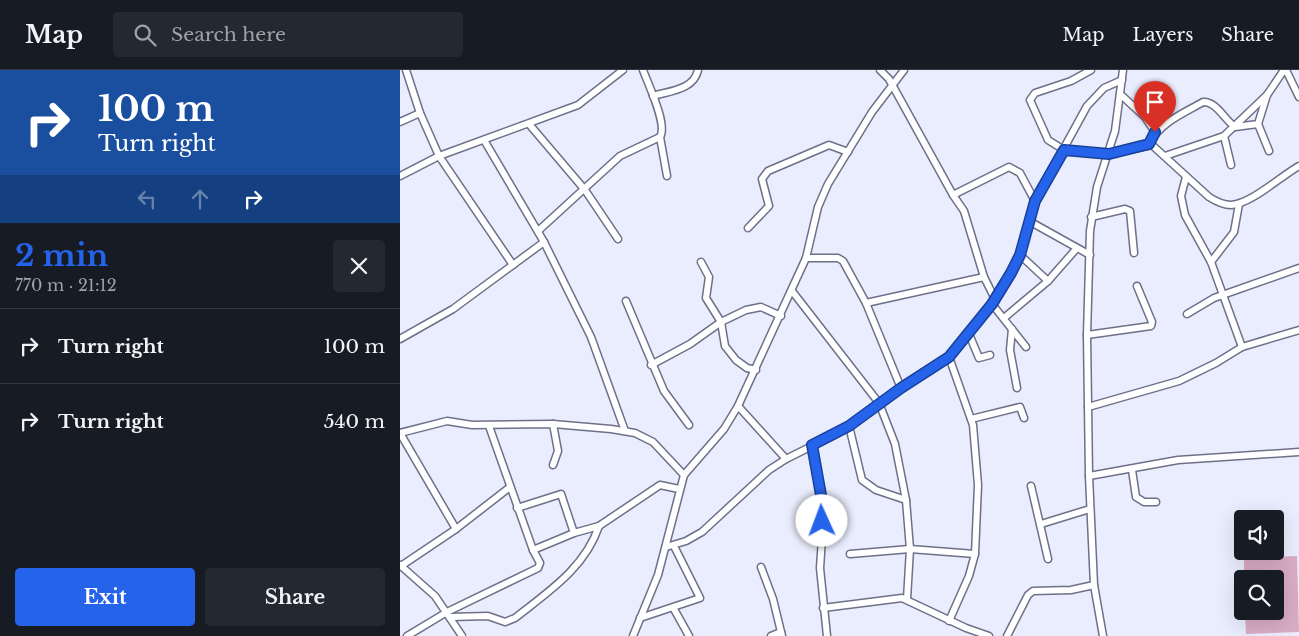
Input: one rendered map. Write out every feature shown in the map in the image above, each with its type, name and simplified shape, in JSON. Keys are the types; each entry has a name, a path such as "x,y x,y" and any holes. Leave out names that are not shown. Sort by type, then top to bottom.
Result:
{"street":[{"path":"400,72 405,70 420,113 439,156 513,265"},
{"path":"400,176 439,156 578,105 623,70"},
{"path":"643,70 661,121 662,131 660,137 667,176"},
{"path":"653,96 687,86 696,78 698,70"},
{"path":"880,70 888,79 890,86 953,196 964,211 984,277 994,301 1026,347"},
{"path":"633,636 658,575 684,474 724,429 738,406 806,258 822,197 844,150 890,86 904,70"},
{"path":"1091,70 1072,81 1034,93 1031,97 1030,103 1046,137 1064,150 1109,154 1149,144 1166,156 1186,177 1220,203 1238,204 1299,166"},
{"path":"1103,636 1094,585 1089,476 1087,335 1091,217 1097,187 1109,154 1123,70"},
{"path":"1166,156 1224,136 1268,95 1285,70 1299,97"},
{"path":"666,547 674,546 702,532 769,470 849,426 879,403 949,357 994,301 1020,255 1035,201 1093,98 1104,88 1122,80"},
{"path":"1120,94 1144,117 1155,132"},
{"path":"1268,95 1258,124 1268,151"},
{"path":"1149,144 1155,132 1178,116 1209,102 1235,127"},
{"path":"1254,108 1263,111"},
{"path":"400,122 420,113"},
{"path":"529,124 585,190 618,239"},
{"path":"1235,127 1258,124"},
{"path":"1224,136 1231,166"},
{"path":"538,231 620,156 660,137"},
{"path":"484,140 544,242 595,346 625,431"},
{"path":"748,228 769,206 762,179 768,171 829,145 844,150"},
{"path":"953,196 1008,167 1020,173 1035,201"},
{"path":"1186,177 1181,201 1186,215 1211,262 1242,347"},
{"path":"1211,262 1234,232 1238,204"},
{"path":"1091,217 1125,209 1130,212 1134,253"},
{"path":"1029,221 1090,255"},
{"path":"400,338 451,311 544,242"},
{"path":"1004,318 1048,282 1078,248"},
{"path":"1020,255 1048,282"},
{"path":"806,258 841,259 866,303 901,388"},
{"path":"701,262 709,277 706,298 721,322 725,346 730,354 747,368 756,370"},
{"path":"1187,314 1206,301 1299,268"},
{"path":"866,303 984,277"},
{"path":"1087,335 1151,326 1152,322 1137,286"},
{"path":"792,291 879,403 895,444 906,500 910,549 907,599"},
{"path":"626,301 651,365 664,391 689,425"},
{"path":"651,365 690,344 721,322 746,310 761,307 781,316"},
{"path":"1012,329 1010,350 1017,388"},
{"path":"1088,407 1179,381 1200,372 1242,347 1299,330"},
{"path":"968,334 979,358 990,355"},
{"path":"949,357 971,419 978,485 975,554 969,576 950,621"},
{"path":"738,406 786,459"},
{"path":"971,419 1020,407 1024,418"},
{"path":"456,529 400,433 447,421 472,426 553,424 625,431 653,442 684,474"},
{"path":"553,424 558,451 554,465"},
{"path":"407,636 538,568 540,563 517,508 490,426"},
{"path":"849,426 862,480 876,490 906,500"},
{"path":"812,445 821,495 822,538 820,568 827,636"},
{"path":"1089,476 1132,470 1178,460 1299,452"},
{"path":"1132,470 1136,497 1144,502 1156,502"},
{"path":"533,550 574,533 599,526 660,485 679,489"},
{"path":"462,636 430,590 400,565 456,529 510,486"},
{"path":"1031,486 1048,559"},
{"path":"517,508 561,494 574,533"},
{"path":"1041,524 1090,509"},
{"path":"449,615 488,616 506,622 515,618 564,579 590,548 599,526"},
{"path":"640,618 674,608 700,597 674,546"},
{"path":"850,554 910,549 975,554"},
{"path":"760,567 773,599 782,634 771,636"},
{"path":"1007,636 1028,595 1033,591 1071,590 1094,585"},
{"path":"823,608 896,597 907,599 950,621 989,636"},
{"path":"674,608 688,636"}],"shaded area":[{"path":"1284,556 1297,556 1299,632 1246,634 1245,620 1284,620 1284,570 1244,570 1244,560 1284,560"}],"route":[{"path":"822,521 821,495 812,445 849,426 879,403 949,357 992,304 1011,273 1020,255 1035,201 1064,150 1109,154 1149,144 1155,132"}]}
